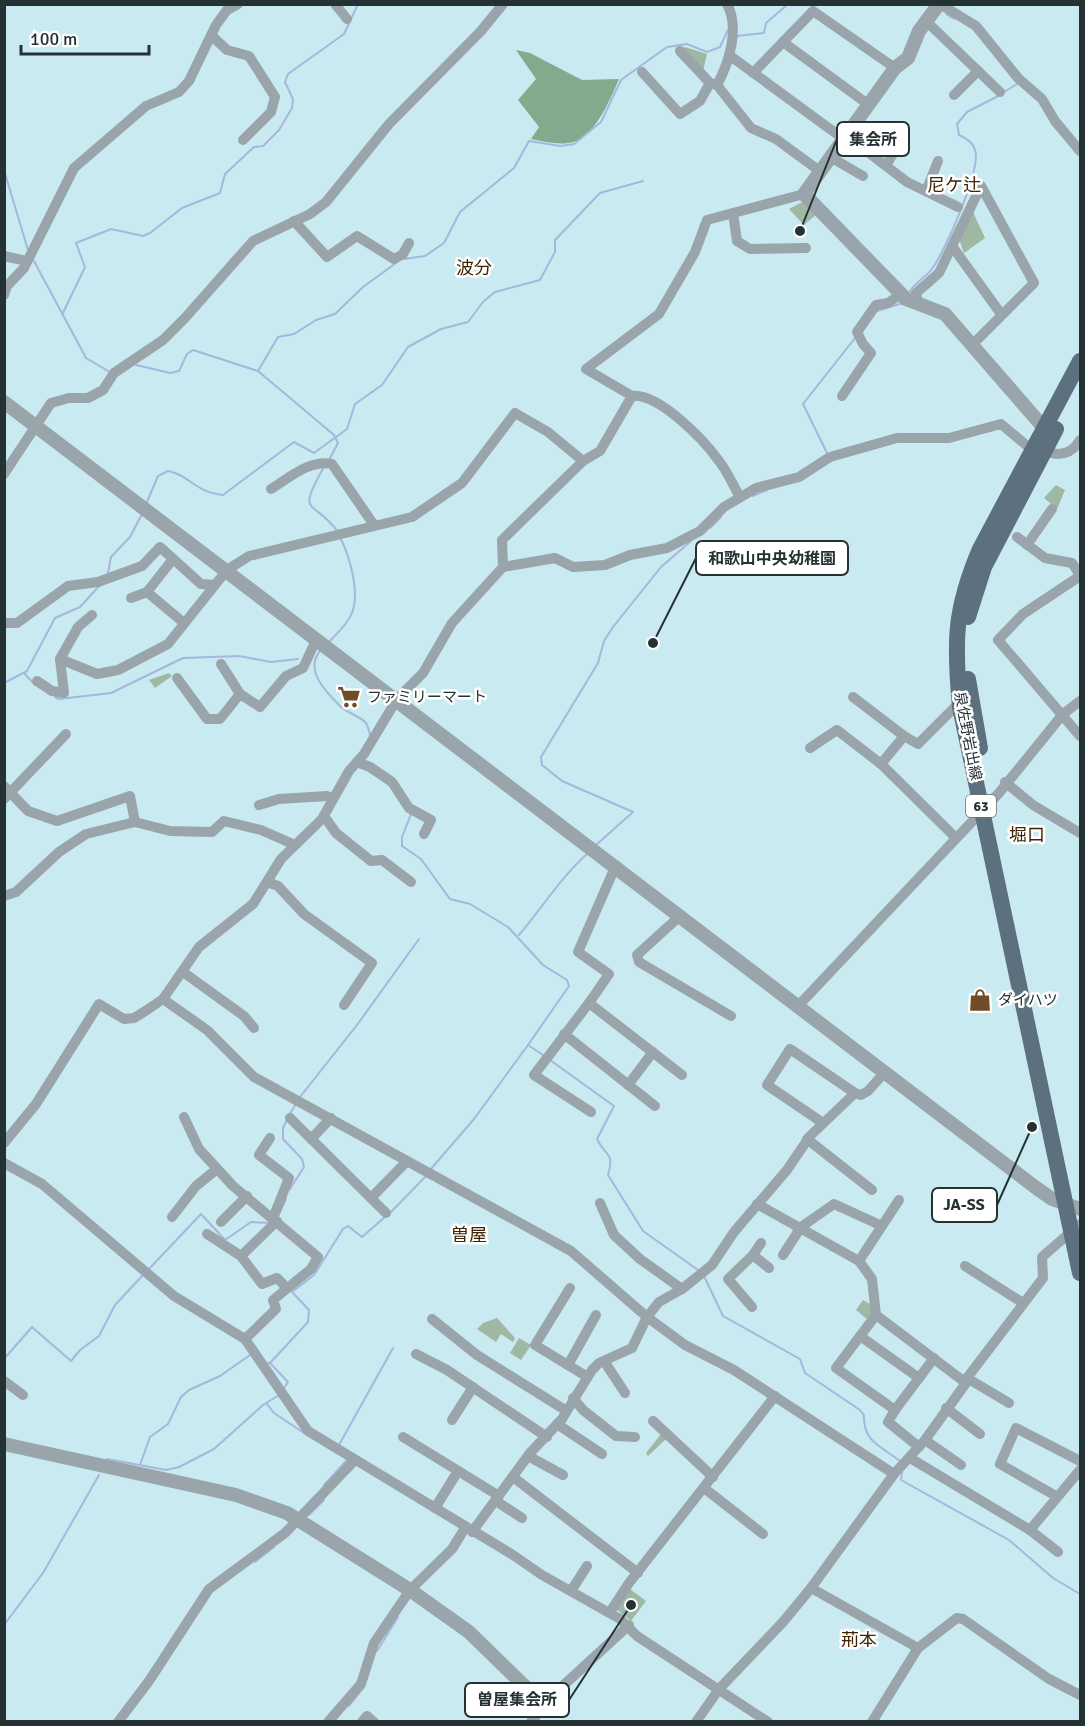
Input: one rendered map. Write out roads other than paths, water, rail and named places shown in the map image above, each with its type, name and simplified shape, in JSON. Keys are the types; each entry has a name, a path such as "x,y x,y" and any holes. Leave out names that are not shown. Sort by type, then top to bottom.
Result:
{"main road":[{"name":"泉佐野岩出線","path":"986,804 969,690 966,651 968,618 984,567 1080,361"},
{"name":"泉佐野岩出線","path":"1080,384 980,549 958,612 955,648 960,707 986,804 1076,1215 1080,1273"}],"street":[{"path":"4,294 7,286 27,261 74,168 146,106 179,92 189,81 227,10 238,4"},
{"path":"335,4 347,19"},
{"path":"4,474 51,403 69,398 88,398 103,390 114,373 163,340 253,241 310,214 326,202 389,124 482,31 503,4"},
{"path":"642,72 680,114 699,101 713,84 729,55 732,14 727,4"},
{"path":"740,497 720,462 699,438 659,404 640,395 632,396 586,369 660,314 695,252 706,220 804,194 895,68 908,58 919,31 939,4 976,26 1018,78 1042,99 1054,121 1080,151"},
{"path":"753,73 813,11 895,68"},
{"path":"926,21 1000,92"},
{"path":"212,36 227,50 249,56 274,98 271,112 243,140"},
{"path":"783,42 869,105"},
{"path":"680,51 713,84 751,128 776,139 821,172"},
{"path":"729,55 907,182 958,207"},
{"path":"954,95 978,71"},
{"path":"886,165 901,141"},
{"path":"832,158 863,176"},
{"path":"926,191 938,161"},
{"path":"918,303 916,293 939,273 981,186 1034,283 972,345"},
{"path":"804,194 901,294 945,314 972,345 1053,455 1067,453 1080,440"},
{"path":"733,213 737,241 750,249 806,248"},
{"path":"294,221 327,257 357,236 394,259 403,254 409,243"},
{"path":"952,246 1001,314"},
{"path":"4,256 27,261"},
{"path":"842,396 871,352 862,344 857,332 876,305 888,303 901,294"},
{"path":"503,567 502,540 583,460 600,451 632,396"},
{"path":"4,402 616,865 1035,1187 1076,1215 1042,1257 1043,1278 966,1380 922,1444 811,1588 783,1622 719,1689 696,1722"},
{"path":"60,659 97,674 118,670 168,644 227,570 249,556 412,517 462,483 515,412 548,432 583,460"},
{"path":"4,1143 36,1104 99,1004 124,1019 134,1018 163,999 199,947 253,904 281,859 324,816 348,771 361,758 397,699 423,673 452,623 503,567 555,558 573,567 605,564 630,555 667,548 700,531 724,507 756,488 799,477 830,457 897,438 949,438 994,424 1001,424 1043,442"},
{"path":"271,489 306,468 321,462 332,464 374,525"},
{"path":"1028,545 1052,509"},
{"path":"1017,537 1045,558 1072,563 1080,575 1023,614 998,640 1080,736"},
{"path":"4,623 17,623 68,586 98,582 142,567 160,547 201,585 215,585"},
{"path":"131,598 147,592 173,559"},
{"path":"147,592 184,623"},
{"path":"37,681 52,691 63,693 60,659 78,627 92,615"},
{"path":"221,664 240,693 260,707 286,676 303,668 317,639"},
{"path":"177,678 207,719 220,719 240,693"},
{"path":"853,697 903,736 918,744 954,708 960,707"},
{"path":"799,1005 986,804 999,793 1005,782 1063,714 1080,700"},
{"path":"810,748 837,730 881,764 955,837"},
{"path":"66,734 7,793 28,811 57,821 130,796 135,822"},
{"path":"881,764 903,736"},
{"path":"361,758 392,782 409,808 431,820 424,834"},
{"path":"1005,782 1033,805 1080,832"},
{"path":"259,805 279,799 327,796 333,799"},
{"path":"324,816 336,833 371,861 382,860 411,882"},
{"path":"4,896 16,892 59,852 86,834 135,822 170,831 212,832 224,821 261,830 295,845"},
{"path":"591,1112 534,1075 609,974 578,952 616,865"},
{"path":"267,882 278,886 304,914 372,963 344,1005"},
{"path":"681,915 637,955 639,962 731,1016"},
{"path":"183,972 244,1016 254,1028"},
{"path":"163,999 207,1030 254,1077 571,1251 647,1317 685,1345 735,1370 775,1396 903,1466 1030,1530 1058,1552"},
{"path":"589,1003 682,1075"},
{"path":"564,1034 655,1106"},
{"path":"823,1123 767,1085 790,1049 861,1095 868,1091 886,1071"},
{"path":"628,1085 653,1052"},
{"path":"328,1722 361,1684 374,1643 410,1590 452,1549 498,1498 528,1456 557,1424 586,1376 604,1360 632,1348 647,1317 659,1302 682,1289 706,1270 734,1232 787,1170 807,1139 855,1093"},
{"path":"184,1118 198,1149 217,1169 318,1257 311,1269 273,1300 276,1309 245,1339"},
{"path":"290,1118 386,1213"},
{"path":"311,1139 331,1118"},
{"path":"241,1256 275,1220 289,1178 259,1155 270,1138"},
{"path":"807,1139 872,1190"},
{"path":"370,1198 407,1161"},
{"path":"4,1163 42,1184 174,1296 245,1339 308,1431 469,1530 610,1612 628,1625 637,1636 768,1722"},
{"path":"172,1217 196,1186 217,1169"},
{"path":"221,1222 247,1196"},
{"path":"859,1261 899,1200"},
{"path":"600,1203 614,1235 640,1259 682,1289"},
{"path":"757,1204 859,1261 872,1279 876,1315 836,1368 895,1410"},
{"path":"783,1255 801,1227 834,1204 882,1226"},
{"path":"207,1234 241,1256 262,1284 277,1278 287,1288"},
{"path":"728,1279 753,1255 761,1243"},
{"path":"753,1255 769,1268"},
{"path":"965,1266 1023,1303"},
{"path":"706,1270 728,1279 752,1307"},
{"path":"570,1288 535,1345 586,1376"},
{"path":"568,1365 597,1315"},
{"path":"876,1315 966,1380 1009,1403"},
{"path":"432,1318 477,1355 566,1410"},
{"path":"861,1336 919,1378"},
{"path":"416,1354 426,1357 547,1437"},
{"path":"934,1358 888,1422 961,1465"},
{"path":"604,1360 625,1393"},
{"path":"4,1381 23,1395"},
{"path":"452,1420 473,1387"},
{"path":"610,1612 775,1396"},
{"path":"573,1398 583,1410 616,1436 635,1437"},
{"path":"946,1408 980,1434"},
{"path":"653,1421 713,1477"},
{"path":"557,1424 602,1454"},
{"path":"1056,1496 1000,1464 1017,1428 1080,1461"},
{"path":"403,1437 459,1471 522,1518"},
{"path":"4,1444 236,1495 266,1504 298,1520 410,1590 469,1632 544,1705"},
{"path":"528,1456 563,1475"},
{"path":"118,1722 149,1681 209,1589 270,1546 355,1460"},
{"path":"1030,1530 1080,1470"},
{"path":"435,1508 459,1471"},
{"path":"513,1477 638,1573"},
{"path":"704,1488 763,1534"},
{"path":"571,1591 586,1566"},
{"path":"811,1588 918,1648"},
{"path":"872,1722 918,1648 957,1618 963,1619 1050,1679 1080,1695"},
{"path":"531,1722 544,1705 628,1625"},
{"path":"362,1722 367,1716 374,1722"}],"waterway":[{"path":"62,315 85,267 76,243 111,229 143,236 182,208 220,193 225,174 254,147 263,146 279,130 292,108 293,99 285,82 288,74 344,34 358,4"},
{"path":"737,36 764,33 766,23 788,4"},
{"path":"946,14 954,19"},
{"path":"404,259 425,256 444,243 460,212 514,168 529,141 560,146 574,144 601,122 621,80 667,47 687,44 707,52 720,47 728,30"},
{"path":"1004,92 1017,84"},
{"path":"909,293 929,273 937,261 960,211 973,174 975,150 969,141 959,135 957,124 967,112 1000,95"},
{"path":"4,170 28,250"},
{"path":"146,504 158,476 168,471 182,476 205,491 223,495 294,442 314,453 347,429 355,404 382,385 408,347 441,329 468,322 483,302 495,292 540,280 555,252 555,240 600,193 643,181"},
{"path":"34,261 86,358 108,371"},
{"path":"258,371 278,337 294,334 316,320 335,314 363,287 396,263"},
{"path":"877,311 903,303"},
{"path":"828,455 803,404 855,338"},
{"path":"136,365 170,373 179,371 187,354 193,350 258,371 334,435 338,443 329,460"},
{"path":"324,467 309,501 311,506 338,532"},
{"path":"753,496 767,490"},
{"path":"108,573 111,557 130,537 142,514"},
{"path":"710,528 721,517"},
{"path":"330,641 349,619 355,597 351,565 340,537"},
{"path":"596,845 633,812 562,781 542,765 541,757 598,663 604,641 613,627 661,567 691,541"},
{"path":"4,683 27,671 55,618 80,607 100,585"},
{"path":"321,650 314,665 318,680 340,706 365,722 370,735"},
{"path":"55,697 59,699 111,693 183,658 239,656 271,662 298,659"},
{"path":"24,673 35,685"},
{"path":"411,814 402,837 402,846 421,859 450,899 470,904 508,927 543,965 567,980 569,986 528,1045 543,1055"},
{"path":"519,935 560,882 588,853"},
{"path":"300,1097 357,1025 419,939"},
{"path":"430,1170 474,1119 528,1045"},
{"path":"550,1060 614,1106 597,1139 610,1158 608,1175 643,1231 698,1270"},
{"path":"289,1115 296,1104"},
{"path":"287,1120 283,1128 283,1139 302,1159 304,1167 290,1189"},
{"path":"389,1214 427,1175"},
{"path":"277,1218 286,1199"},
{"path":"149,1269 201,1214 225,1240 251,1222 270,1223"},
{"path":"265,1363 270,1363 308,1322 309,1310 292,1292 314,1275 343,1229 348,1226 362,1237 385,1217"},
{"path":"4,1359 32,1327 71,1361 80,1350 99,1336 115,1305 143,1275"},
{"path":"704,1276 723,1316 800,1359 805,1373 860,1410 864,1415 870,1438 901,1462"},
{"path":"339,1445 393,1348"},
{"path":"140,1465 150,1437 168,1424 181,1397 189,1390 220,1376 250,1355"},
{"path":"270,1363 288,1382 284,1388"},
{"path":"107,1459 166,1470 179,1467 214,1449 263,1405 279,1395"},
{"path":"267,1404 274,1413 304,1433"},
{"path":"324,1485 347,1460"},
{"path":"902,1472 901,1480 1009,1540 1053,1578 1080,1594"},
{"path":"4,1625 43,1573 99,1475"},
{"path":"309,1515 324,1500"},
{"path":"255,1562 274,1547"},
{"path":"377,1651 398,1617"},
{"path":"349,1706 364,1687"}],"place":[{"name":"集会所","path":"800,231"},
{"name":"和歌山中央幼稚園","path":"653,643"},
{"name":"ファミリーマート","path":"349,697"},
{"name":"ダイハツ","path":"980,1000"},
{"name":"JA-SS","path":"1032,1127"},
{"name":"曽屋集会所","path":"631,1605"}],"district":[{"name":"尼ケ辻","path":"954,185"},
{"name":"波分","path":"474,268"},
{"name":"堀口","path":"1027,835"},
{"name":"曽屋","path":"469,1235"},
{"name":"荊本","path":"859,1640"}]}
